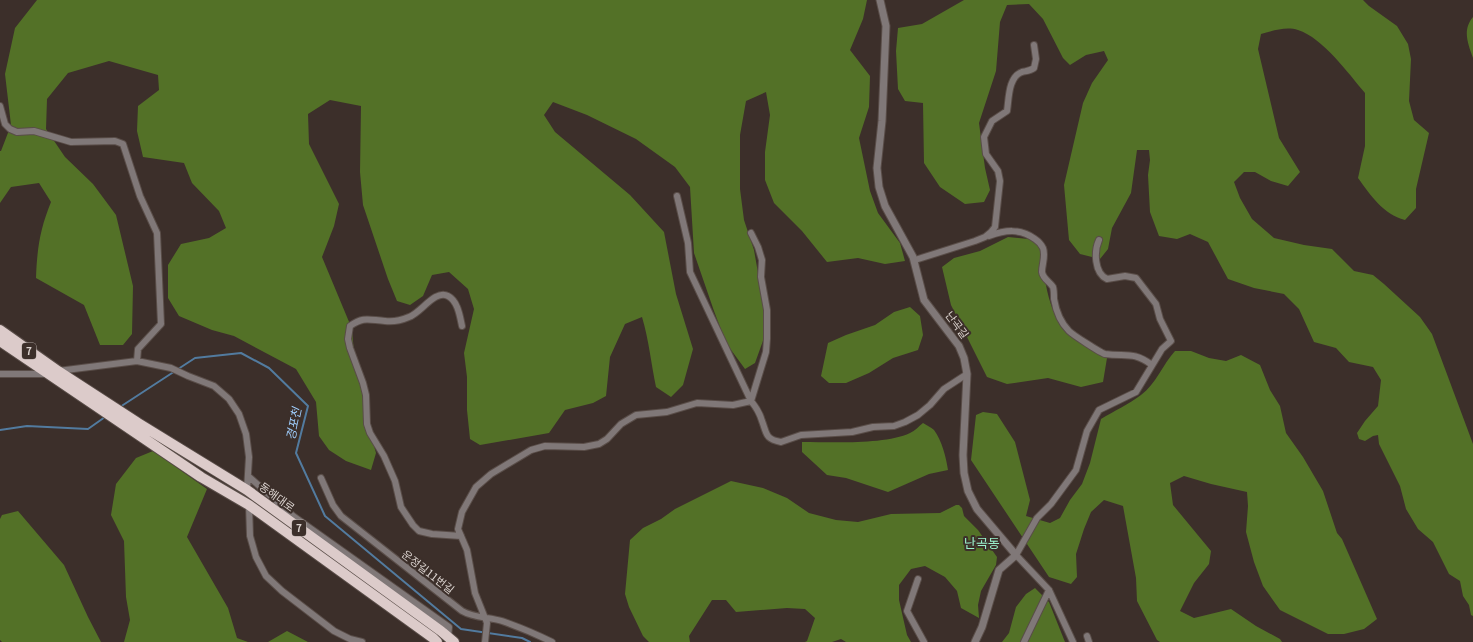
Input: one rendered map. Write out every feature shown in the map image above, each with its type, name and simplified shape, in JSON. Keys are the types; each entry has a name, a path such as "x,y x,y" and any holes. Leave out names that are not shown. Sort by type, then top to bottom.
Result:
{"highway":[{"name":"7","path":"0,330 58,371 100,404"},
{"name":"7","path":"0,341 48,374 100,404"},
{"path":"48,374 58,371"},
{"name":"동해대로","path":"100,404 138,423 247,490 451,640"},
{"name":"동해대로","path":"100,404 126,426 202,477 249,505 437,642"}],"street":[{"name":"난곡길","path":"880,0 886,26 882,121 877,168 879,187 885,206 914,260 924,300 959,346 964,358 966,374 963,456 964,473 968,491 977,509 1016,555 1049,590 1073,642"},
{"path":"985,237 995,226 1000,181 998,171 986,154 984,136 992,121 1007,111 1011,84 1014,78 1020,72 1029,71 1034,68 1036,60 1034,46"},
{"path":"0,106 6,124 10,129 17,132 34,131 71,142 115,141 123,144 140,196 157,233 161,324 138,349 137,361"},
{"path":"677,196 688,243 690,272 763,421 766,435 775,441 782,442 801,434 852,432 873,427 894,426 906,422 918,415 930,405 944,389 966,374"},
{"path":"914,260 1010,230 1022,232 1040,242 1043,248 1043,277 1053,287 1056,311 1070,332 1104,354 1142,358 1152,365"},
{"path":"751,233 758,247 762,260 761,277 766,310 767,339 766,352 752,401"},
{"path":"976,642 999,570 1016,555 1037,518 1051,504 1076,470 1087,431 1099,410 1136,392 1162,350 1171,341 1160,319 1156,304 1136,278 1125,276 1110,279 1104,278 1096,262 1096,253 1099,240"},
{"path":"461,536 432,534 419,530 413,526 401,507 395,481 384,456 370,433 367,424 366,395 350,348 348,334 350,326 361,320 366,318 386,321 401,320 420,311 436,296 443,295 448,296 454,302 459,312 462,326"},
{"path":"58,371 137,361 171,368 214,386 229,399 239,414 246,434 249,457 247,490"},
{"path":"0,374 48,374"},
{"path":"485,642 486,620 475,593 466,544 458,529 459,521 468,501 476,488 491,474 531,450 545,446 584,447 598,444 607,439 621,424 636,415 667,412 697,403 733,405 752,401"},
{"path":"248,476 292,516 449,627 451,640"},
{"name":"운정길11번길","path":"321,478 333,505 341,516 462,611 486,620 502,622 552,642"},
{"path":"249,505 250,536 256,557 266,576 282,591 334,632 350,639 362,642"},
{"path":"918,579 907,611 924,642"},
{"path":"1024,642 1049,590"},
{"path":"1087,636 1089,642"}],"green space":[{"path":"37,0 867,0 863,19 850,50 870,76 869,107 859,138 870,191 878,213 900,243 905,261 885,264 858,258 827,262 802,231 774,203 765,180 765,152 770,115 766,92 746,101 740,135 740,189 744,220 754,250 765,313 764,338 755,363 745,369 726,343 694,253 690,187 675,167 636,139 587,115 553,102 544,115 555,132 630,195 664,232 676,294 693,349 683,385 671,397 656,387 642,317 625,324 610,357 606,396 593,403 565,410 549,433 480,445 470,439 467,410 467,377 464,353 474,309 468,289 449,272 432,275 423,296 410,305 397,301 363,205 360,172 361,106 330,100 308,114 309,144 339,204 334,226 322,257 352,329 355,365 364,397 368,425 376,453 371,470 346,461 329,450 319,436 316,402 296,369 234,336 212,330 179,316 168,298 168,265 181,244 209,238 226,228 219,211 192,183 184,163 143,157 137,131 138,106 159,90 158,75 109,61 68,73 47,99 46,129 65,157 93,184 116,215 133,286 132,334 123,345 100,345 84,305 36,278 40,239 44,221 51,202 39,183 11,187 0,203 0,151 11,125 5,74 15,28"},
{"path":"964,0 1363,0 1397,26 1408,44 1411,59 1409,101 1414,120 1429,133 1416,189 1416,208 1405,220 1390,213 1378,204 1358,178 1365,146 1365,93 1326,48 1317,40 1298,30 1279,29 1261,34 1258,49 1279,138 1300,172 1288,186 1271,181 1255,172 1244,172 1234,182 1240,198 1252,219 1274,238 1304,245 1332,249 1354,271 1373,275 1384,284 1420,317 1432,334 1473,444 1473,616 1471,615 1469,605 1463,596 1460,581 1449,574 1433,542 1418,529 1406,509 1400,486 1379,444 1378,435 1365,441 1359,439 1357,433 1378,406 1381,380 1373,367 1349,362 1336,348 1314,342 1299,309 1284,294 1254,288 1228,279 1208,242 1190,234 1177,239 1159,236 1150,212 1148,175 1150,160 1149,150 1137,150 1131,193 1112,228 1108,249 1100,259 1080,254 1069,240 1064,185 1083,103 1092,83 1108,60 1104,51 1086,55 1070,65 1063,58 1043,19 1029,4 1007,5 1000,22 996,71 979,123 985,168 990,190 984,202 965,204 940,187 924,163 923,103 905,101 898,89 896,51 898,28 922,24"},
{"path":"1473,17 1473,58 1468,42 1467,32"},
{"path":"1008,237 1038,240 1048,295 1055,315 1067,330 1076,338 1099,351 1107,358 1103,382 1081,387 1048,378 1007,384 987,377 951,305 942,267 954,258 980,251"},
{"path":"910,307 920,316 923,335 918,350 893,358 869,373 846,383 829,383 821,376 828,343 875,325 894,312"},
{"path":"1175,351 1191,351 1209,358 1226,361 1241,355 1260,365 1270,390 1280,406 1286,433 1303,457 1323,491 1337,533 1342,539 1377,619 1364,629 1344,634 1328,634 1280,610 1263,586 1254,562 1246,532 1248,506 1247,492 1184,476 1170,483 1173,505 1211,551 1209,564 1194,583 1180,611 1194,618 1231,609 1256,626 1280,639 1282,642 1160,642 1157,640 1137,601 1136,578 1123,506 1104,500 1091,512 1076,554 1077,577 1071,584 1049,577 971,460 976,415 983,412 997,414 1015,442 1030,500 1026,516 1050,523 1060,518 1070,500 1082,484 1090,463 1101,419 1141,395 1155,380"},
{"path":"923,423 933,429 937,434 943,449 948,470 929,474 888,492 846,478 827,475 802,452 802,442 858,442 887,439 910,433"},
{"path":"153,451 207,489 187,537 228,608 237,638 248,642 124,642 130,620 126,597 124,541 111,515 116,484 136,458"},
{"path":"731,481 763,488 787,498 809,513 836,520 858,522 891,514 940,513 959,505 962,508 964,516 978,530 997,557 996,565 981,591 978,605 979,618 961,608 957,591 945,577 925,566 911,569 899,585 899,600 907,635 911,642 846,642 841,639 832,642 805,642 807,641 815,618 805,609 787,608 736,612 726,600 712,600 689,636 690,642 649,642 643,636 629,607 625,594 630,540 643,528 661,519 675,509"},
{"path":"18,511 64,565 101,642 2,642 0,640 0,519 2,515"},
{"path":"1035,588 1049,602 1065,642 1002,642 1009,633 1016,607 1026,594"},
{"path":"287,631 308,642 268,642"}],"waterway":[{"name":"경포천","path":"120,407 195,358 241,353 269,368 308,406 296,453 325,516 461,629 522,638 530,642"},
{"name":"경포천","path":"0,430 27,426 88,429 105,417"}],"district":[{"name":"난곡동","path":"982,543"}]}
